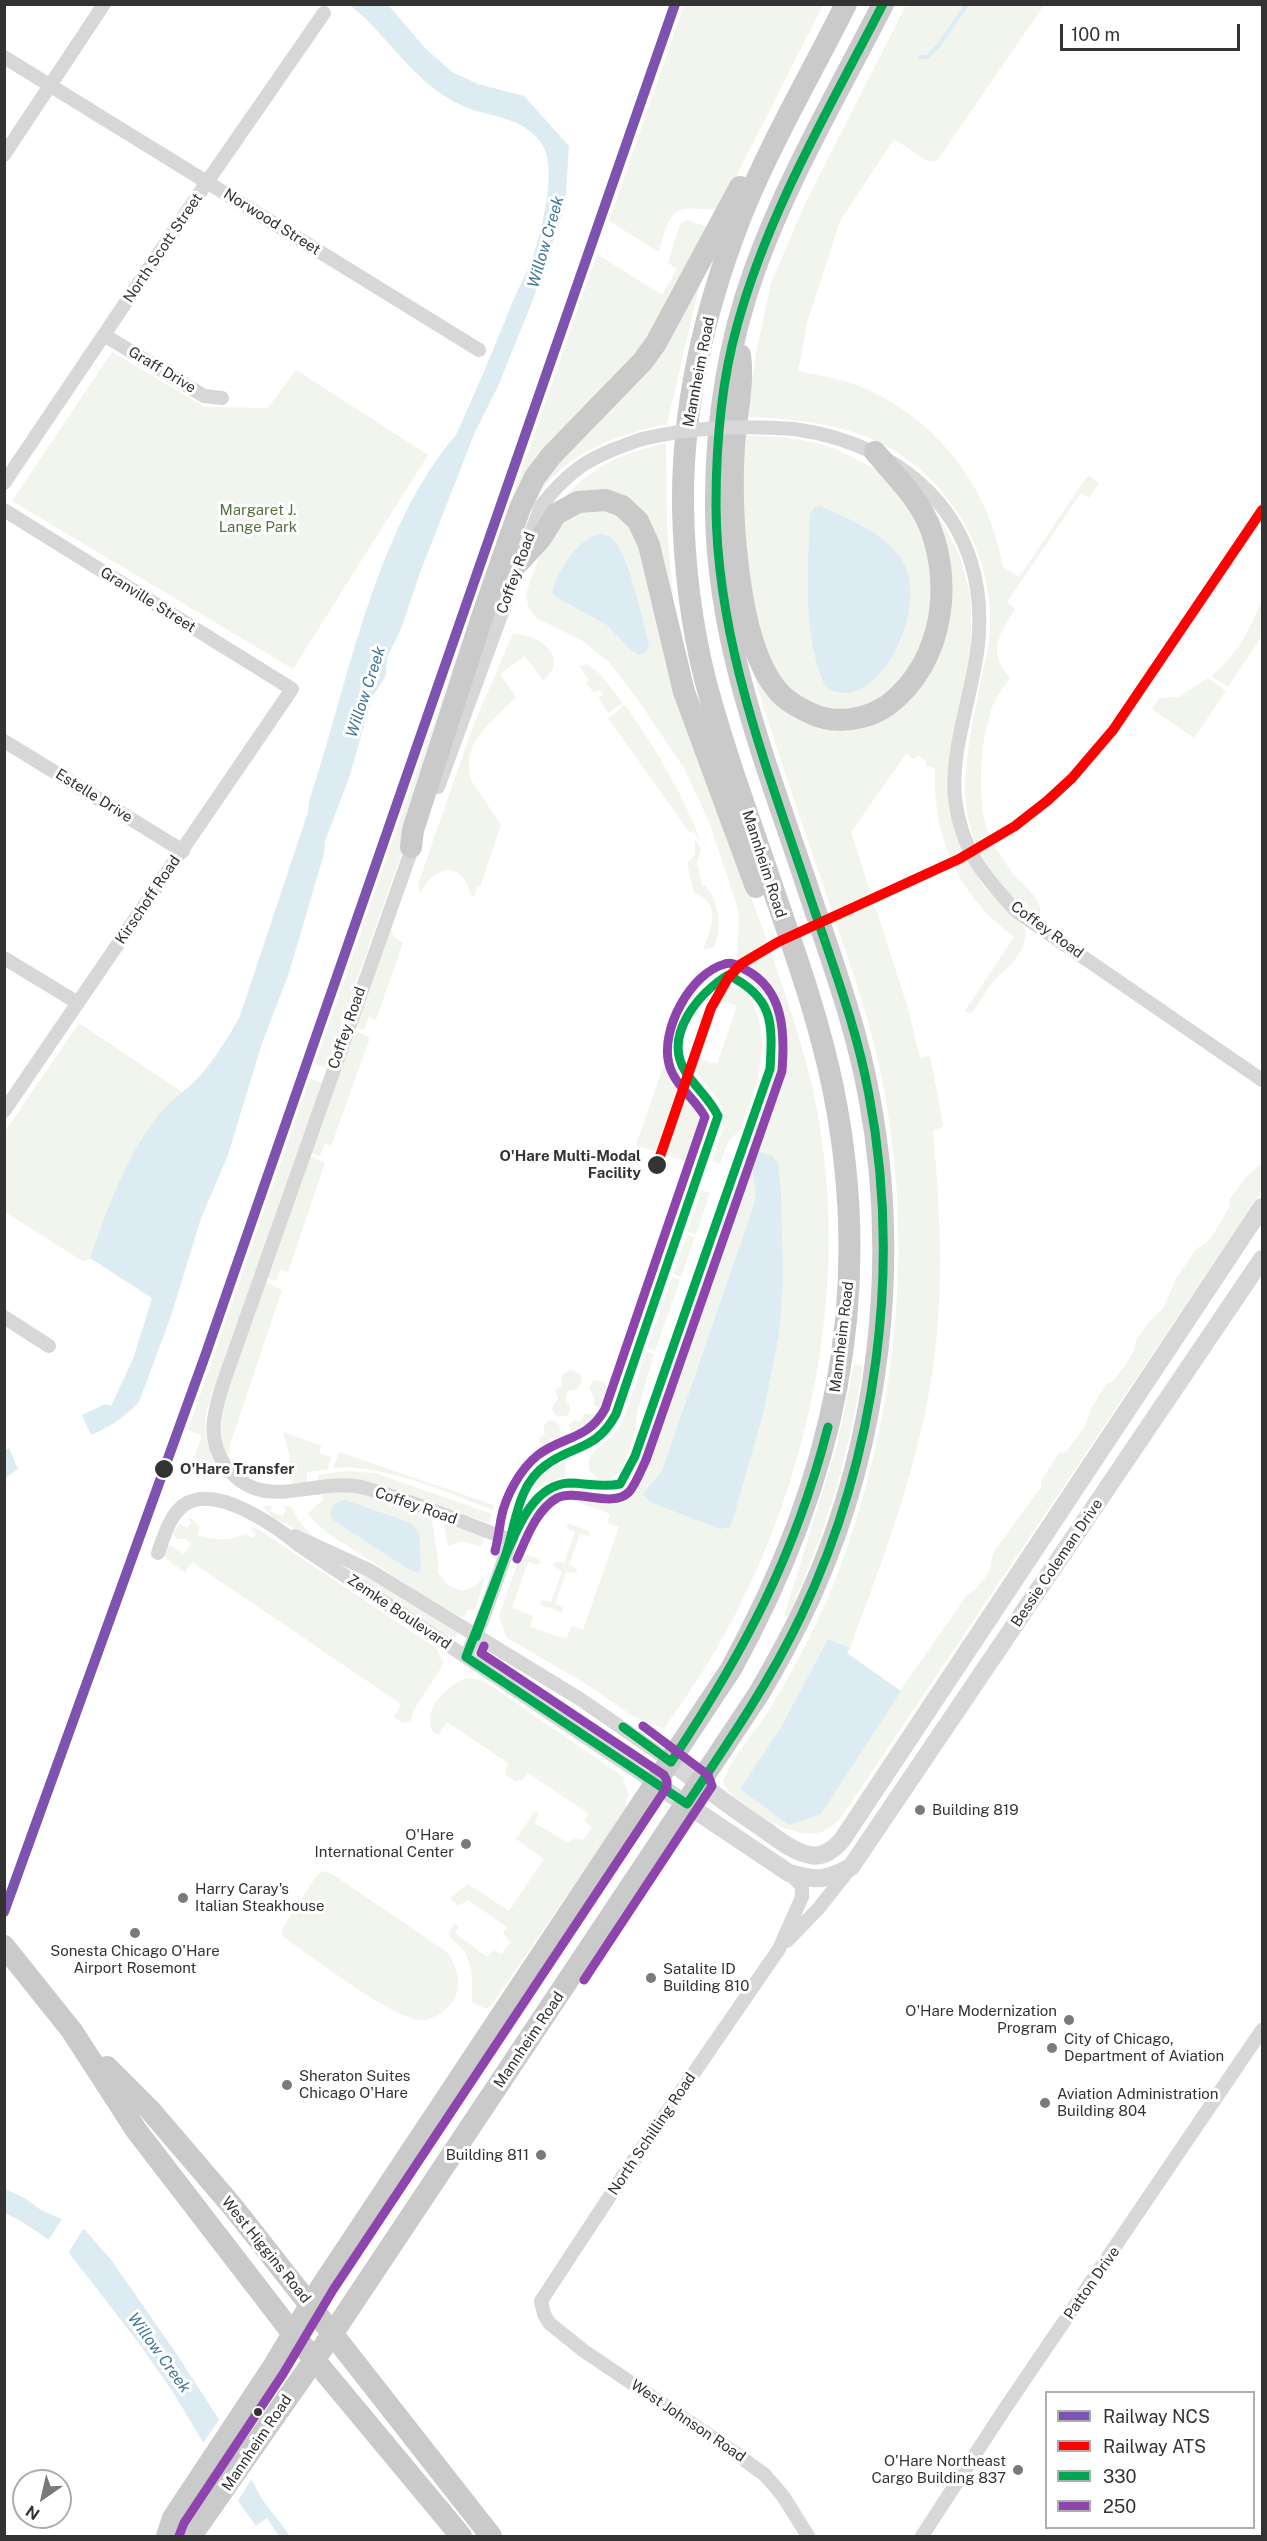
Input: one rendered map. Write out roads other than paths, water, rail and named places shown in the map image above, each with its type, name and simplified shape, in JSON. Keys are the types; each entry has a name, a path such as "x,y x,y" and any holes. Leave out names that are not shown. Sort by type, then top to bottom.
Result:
{"main road":[{"name":"Mannheim Road","path":"167,2536 173,2518 310,2305 731,1669 770,1595 793,1543 819,1466 842,1362 848,1310 850,1255 847,1179 833,1085 816,1018 720,731 705,677 689,589 683,504 689,416 698,358 721,272 743,213 846,4"},
{"name":"Mannheim Road","path":"191,2536 333,2333 758,1695 785,1648 813,1589 841,1515 867,1416 880,1314 882,1232 877,1149 860,1055 837,977 743,696 723,606 716,510 718,452 724,394 736,330 755,270 774,222 883,4"},
{"path":"411,847 417,819 481,620 520,508 535,477 551,456 643,361 656,343 741,184 773,150"},
{"path":"736,330 743,374 733,473 736,559 752,639 766,674 778,691 794,705 814,715 833,719 852,718 873,713 898,696 911,682 928,654 940,618 942,574 933,534 913,496 875,452"},
{"path":"519,562 541,538 556,514 579,502 606,500 622,506 638,520 649,545 684,692 766,913 794,952"},
{"name":"West Higgins Road","path":"4,1946 72,2031 157,2119 233,2207 491,2536"},
{"name":"West Higgins Road","path":"72,2031 136,2130 293,2334 461,2536"}],"street":[{"path":"4,155 104,4"},
{"name":"North Scott Street","path":"4,483 207,182 324,14"},
{"name":"Norwood Street","path":"4,57 479,350"},
{"name":"Graff Drive","path":"105,335 204,396 222,398"},
{"name":"Coffey Road","path":"476,1637 511,1540 364,1488 322,1487 282,1493 255,1490 245,1486 226,1466 214,1442 213,1419 411,847 426,820 541,506 559,483 598,454 642,439 681,430 715,426 794,429 838,438 875,452 905,470 937,498 966,549 975,577 980,613 978,645 957,761 955,796 962,833 971,856 985,877 1016,911 1263,1080"},
{"name":"Granville Street","path":"4,510 292,689"},
{"name":"Kirschoff Road","path":"4,1111 292,689"},
{"name":"Estelle Drive","path":"4,741 183,850"},
{"path":"4,958 78,1003"},
{"name":"Bessie Coleman Drive","path":"899,1753 1263,1207"},
{"name":"Bessie Coleman Drive","path":"851,1867 1263,1259"},
{"path":"4,1317 49,1346"},
{"name":"Zemke Boulevard","path":"158,1553 175,1515 184,1505 194,1500 213,1498 232,1504 284,1533 789,1873 814,1880 834,1877 851,1867"},
{"name":"Zemke Boulevard","path":"284,1533 306,1539 369,1570 580,1699 797,1851 811,1856 822,1855 832,1850 842,1840 899,1753"},
{"path":"466,1657 476,1637"},
{"path":"962,1656 985,1671"},
{"name":"North Schilling Road","path":"549,2323 541,2301 623,2176 779,1949 818,1909 851,1867"},
{"name":"North Schilling Road","path":"779,1949 802,1897 802,1886 789,1873"},
{"name":"Patton Drive","path":"922,2536 1004,2410 1263,2030"},
{"name":"West Johnson Road","path":"549,2323 584,2351 759,2470 783,2496 808,2536"}],"water":[{"name":"Willow Creek","path":"350,5 388,5 426,49 452,72 478,84 524,96 569,146 565,207 532,302 499,384 475,432 421,570 401,629 387,657 386,675 372,698 349,778 325,841 324,854 288,976 262,1043 228,1155 201,1218 171,1316 139,1402 117,1421 91,1435 82,1415 105,1404 111,1406 133,1359 152,1298 90,1258 104,1219 129,1163 150,1127 166,1106 205,1070 240,1016 308,812 366,610 404,516 428,473 456,435 530,263 548,194 548,163 545,150 531,132 503,118 461,105 444,95 415,72"},
{"path":"820,506 884,540 900,557 909,578 910,602 905,628 894,653 879,674 862,688 844,693 825,686 813,645 810,623 808,578 810,513 815,507"},
{"path":"599,534 604,534 613,540 620,550 630,575 649,644 646,652 639,655 607,625 556,597 552,592 564,565 576,549"},
{"path":"759,1152 772,1156 778,1163 783,1281 779,1334 763,1414 733,1519 730,1527 720,1529 650,1502 643,1494 662,1471 753,1208 756,1194 751,1157"},
{"path":"9,1448 18,1469 5,1478 5,1450"},
{"path":"345,1500 411,1523 419,1534 421,1569 419,1573 410,1570 333,1520 330,1514 333,1506"},
{"path":"828,1639 850,1648 847,1653 901,1691 821,1814 789,1825 740,1789 781,1727"},
{"name":"Willow Creek","path":"5,2189 26,2199 41,2210 84,2229 112,2261 176,2353 218,2418 262,2499 290,2536 279,2536 267,2518 256,2526 238,2501 173,2392 138,2342 69,2253 5,2213"}],"waterway":[{"path":"920,57 927,57 939,45 967,4"}],"rail line":[{"name":"NCS","path":"4,1912 205,1356 675,4"},
{"name":"ATS","path":"657,1165 711,1008 728,978 741,964 778,942 959,859 1015,826 1047,801 1072,778 1113,730 1262,510"}],"place":[{"name":"O'Hare Multi-Modal Facility","path":"657,1165"},
{"name":"O'Hare Transfer","path":"164,1469"},
{"name":"Building 819","path":"920,1810"},
{"name":"O'Hare International Center","path":"466,1844"},
{"name":"Harry Caray's Italian Steakhouse","path":"183,1898"},
{"name":"Sonesta Chicago O'Hare Airport Rosemont","path":"135,1933"},
{"name":"Satalite ID Building 810","path":"651,1978"},
{"name":"O'Hare Modernization Program","path":"1069,2020"},
{"name":"City of Chicago, Department of Aviation","path":"1052,2048"},
{"name":"Sheraton Suites Chicago O'Hare","path":"287,2085"},
{"name":"Aviation Administration Building 804","path":"1045,2103"},
{"name":"Building 811","path":"541,2155"},
{"name":"O'Hare Northeast Cargo Building 837","path":"1018,2470"}],"park label":[{"name":"Margaret J. Lange Park","path":"258,518"}]}
